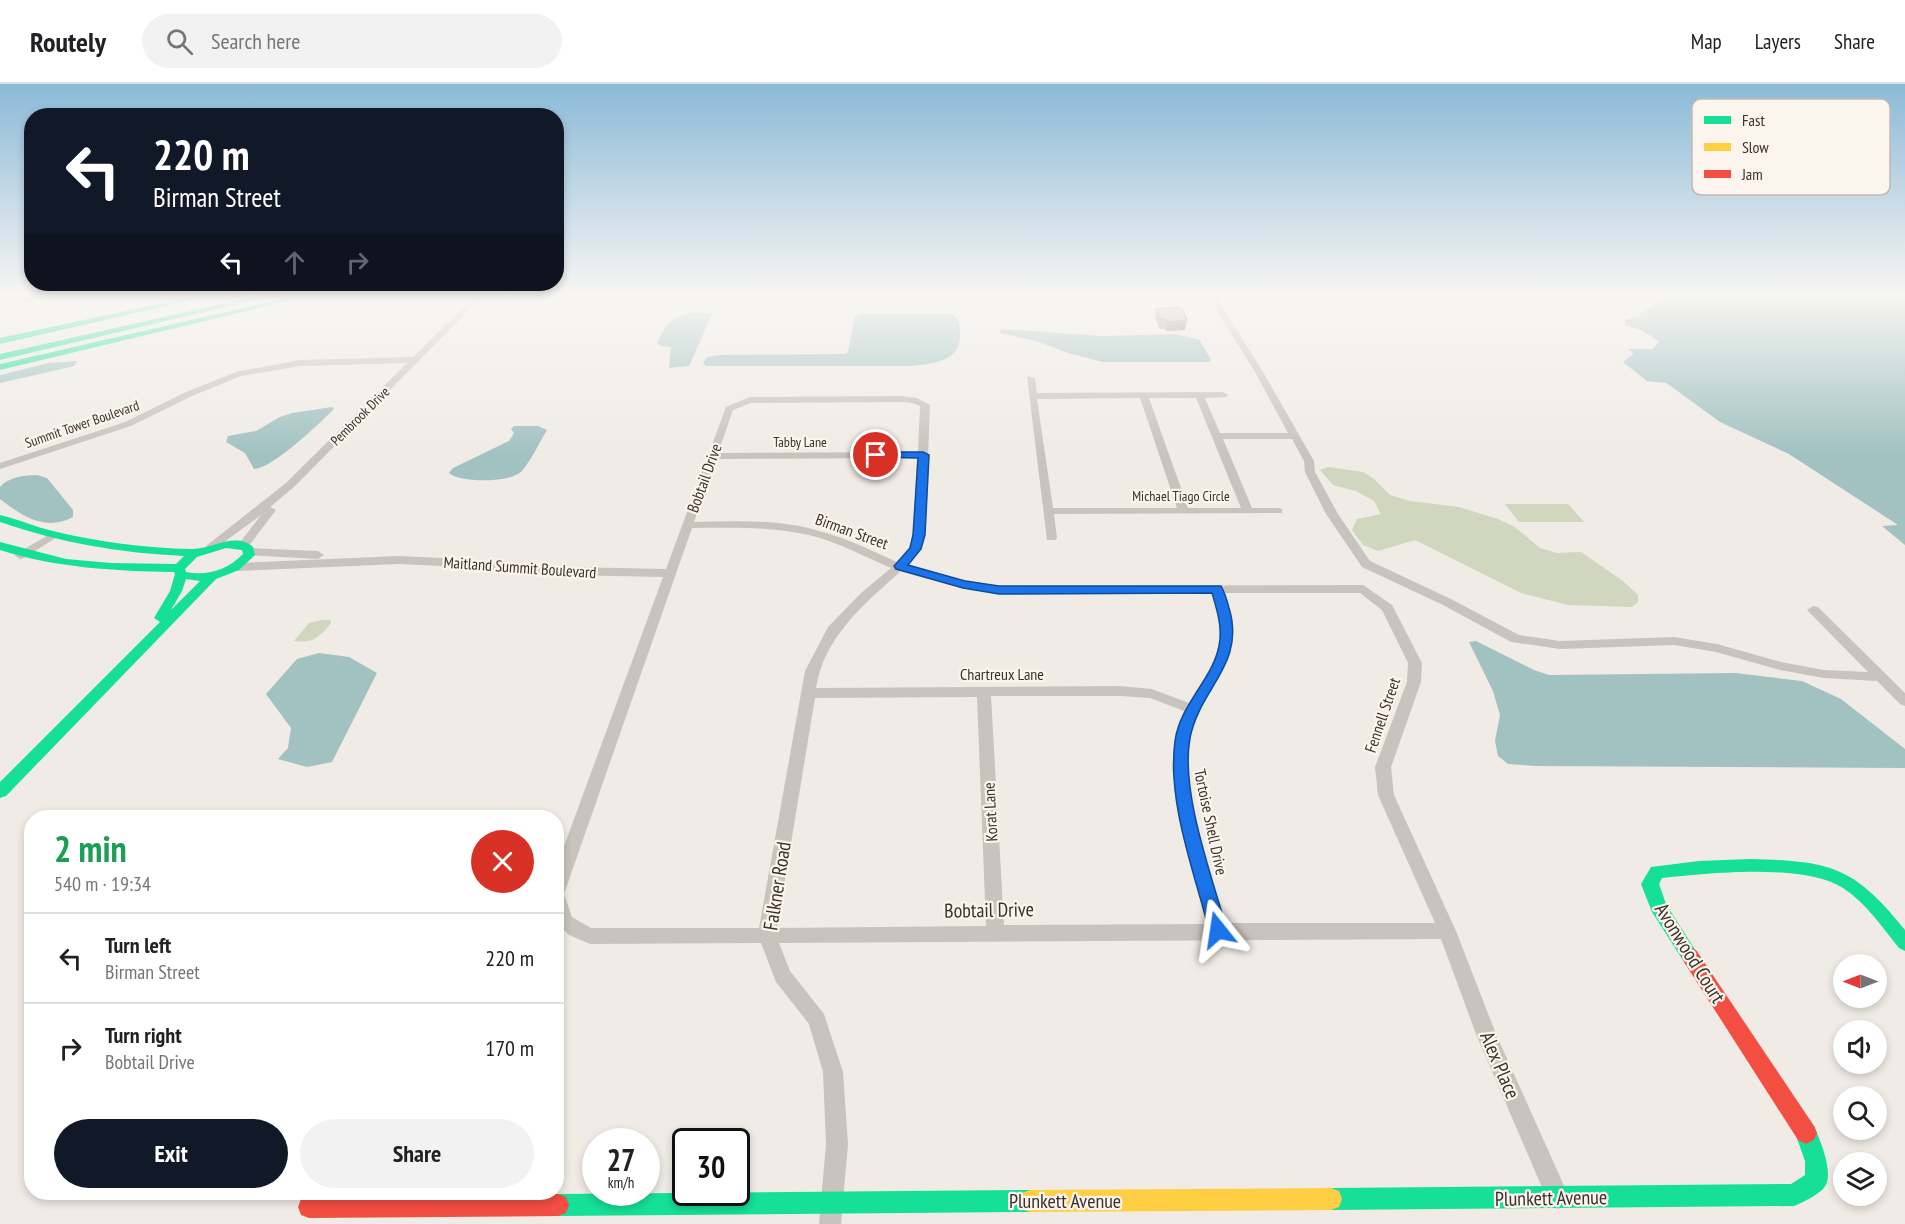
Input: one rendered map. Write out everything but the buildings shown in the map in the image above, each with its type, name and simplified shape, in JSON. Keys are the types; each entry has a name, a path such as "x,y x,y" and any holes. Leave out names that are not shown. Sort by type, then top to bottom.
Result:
{"main road":[{"path":"0,357 39,348"},
{"path":"0,367 80,348"},
{"path":"0,519 50,537 127,549 193,554"},
{"path":"0,546 25,556 80,565 180,571 189,577 211,577 237,567 245,561 247,548 225,544 212,546 185,559 180,571 176,591 146,641"},
{"path":"0,792 211,577"},
{"name":"Avonwood Court","path":"1816,1181 1816,1161 1806,1132 1658,907 1650,884 1657,872 1674,870 1805,868 1839,877 1862,894 1905,943"},
{"name":"Plunkett Avenue","path":"309,1207 831,1214 1794,1195 1816,1181"}],"street":[{"name":"Pembrook Drive","path":"212,546 234,532 290,485 427,348"},
{"path":"1240,348 1259,372 1287,432 1309,462 1310,472 1332,514 1366,564 1447,602 1516,639 1560,645 1674,641 1717,648 1780,666 1824,675 1880,677"},
{"name":"Summit Tower Boulevard","path":"0,466 128,424 189,394 239,374 300,363 412,363"},
{"name":"Summit Tower Boulevard","path":"0,476 152,423 229,383 256,375 311,368 412,363"},
{"path":"1030,378 1051,538"},
{"path":"1033,396 1223,396"},
{"path":"1144,396 1184,511"},
{"name":"Michael Tiago Circle","path":"1048,511 1248,511 1199,396"},
{"name":"Bobtail Drive","path":"564,871 729,409 736,404 750,400 774,399 914,400 925,405 919,535 915,549 900,566"},
{"path":"1214,432 1287,432"},
{"name":"Tabby Lane","path":"712,456 923,455"},
{"name":"Pembrook Drive","path":"247,548 290,485"},
{"path":"1248,511 1278,511"},
{"name":"Birman Street","path":"687,525 754,524 814,533 846,543 900,566 963,584 999,590 1363,590"},
{"path":"25,556 50,537"},
{"name":"Maitland Summit Boulevard","path":"247,548 370,560 464,563 520,570 669,573"},
{"name":"Maitland Summit Boulevard","path":"237,567 370,560"},
{"name":"Falkner Road","path":"831,1214 837,1144 833,1072 817,1020 783,976 767,936 812,671 833,630 865,596 900,566"},
{"name":"Tortoise Shell Drive","path":"1217,589 1227,622 1226,646 1221,662 1192,710 1183,738 1180,768 1185,807 1218,930"},
{"name":"Fennell Street","path":"1363,590 1387,608 1415,663 1414,682 1383,767 1386,795 1447,931"},
{"path":"1813,610 1905,700"},
{"name":"Chartreux Lane","path":"809,693 1120,691 1152,694 1192,710"},
{"name":"Korat Lane","path":"984,692 995,933"},
{"name":"Bobtail Drive","path":"564,920 570,928 590,936 1218,930 1447,931"},
{"name":"Alex Place","path":"1447,931 1486,1034 1558,1198"}],"green space":[{"path":"1328,467 1363,472 1373,478 1390,495 1410,501 1459,507 1498,519 1515,527 1540,548 1557,553 1581,552 1623,581 1638,595 1638,602 1632,607 1568,605 1521,593 1415,540 1378,551 1363,545 1352,530 1357,519 1381,514 1374,501 1356,491 1333,485 1320,470"},
{"path":"1505,504 1568,504 1584,522 1519,522"},
{"path":"331,620 331,623 319,636 306,641 294,641 309,623"}],"water":[{"path":"671,348 697,348 689,366 669,368"},
{"path":"849,348 957,348 948,358 920,365 706,366 703,363 707,357 718,355 844,354 848,352"},
{"path":"1055,348 1205,348 1211,360 1209,362 1103,362"},
{"path":"1905,348 1905,545 1882,526 1898,525 1789,454 1720,422 1666,383 1647,381 1623,362 1633,352 1627,349"},
{"path":"77,361 74,366 0,383 0,375 49,363"},
{"path":"332,407 334,409 284,454 262,467 254,469 245,453 226,442 228,436 256,431 292,413"},
{"path":"514,426 538,426 547,430 522,471 508,478 497,480 464,479 449,473 453,468 509,441 514,433 511,429"},
{"path":"37,475 47,478 73,510 73,517 53,523 35,520 0,499 0,487 8,481 17,477"},
{"path":"1476,641 1534,670 1549,675 1735,673 1802,681 1841,699 1905,749 1905,768 1508,764 1498,756 1495,741 1500,715 1493,691 1469,642"},
{"path":"319,653 349,657 377,673 332,762 307,767 278,759 288,748 291,728 266,694 297,659"}],"traffic: fast":[{"path":"0,357 39,348"},
{"path":"0,367 81,348"},
{"path":"0,518 71,539 143,550 193,553"},
{"path":"225,544 247,547 249,555 235,568 218,575 200,577 181,574 179,568 193,554 225,544"},
{"path":"0,546 44,558 88,565 179,568"},
{"path":"160,618 176,591 181,574"},
{"path":"0,792 211,577"},
{"path":"1690,956 1658,907 1650,884 1657,872 1750,866 1801,868 1822,872 1840,878 1859,890 1905,943"},
{"path":"1331,1199 1794,1195 1816,1181 1816,1161 1806,1133"},
{"path":"558,1205 1030,1201"}],"traffic: slow":[{"path":"1030,1201 1331,1199"}],"traffic: jam":[{"path":"1690,956 1806,1133"},
{"path":"309,1207 558,1205"}],"route":[{"path":"876,455 923,455 919,535 915,549 900,566 963,584 999,590 1217,589 1227,622 1226,646 1221,662 1192,710 1183,738 1180,768 1185,807 1218,930"}]}
